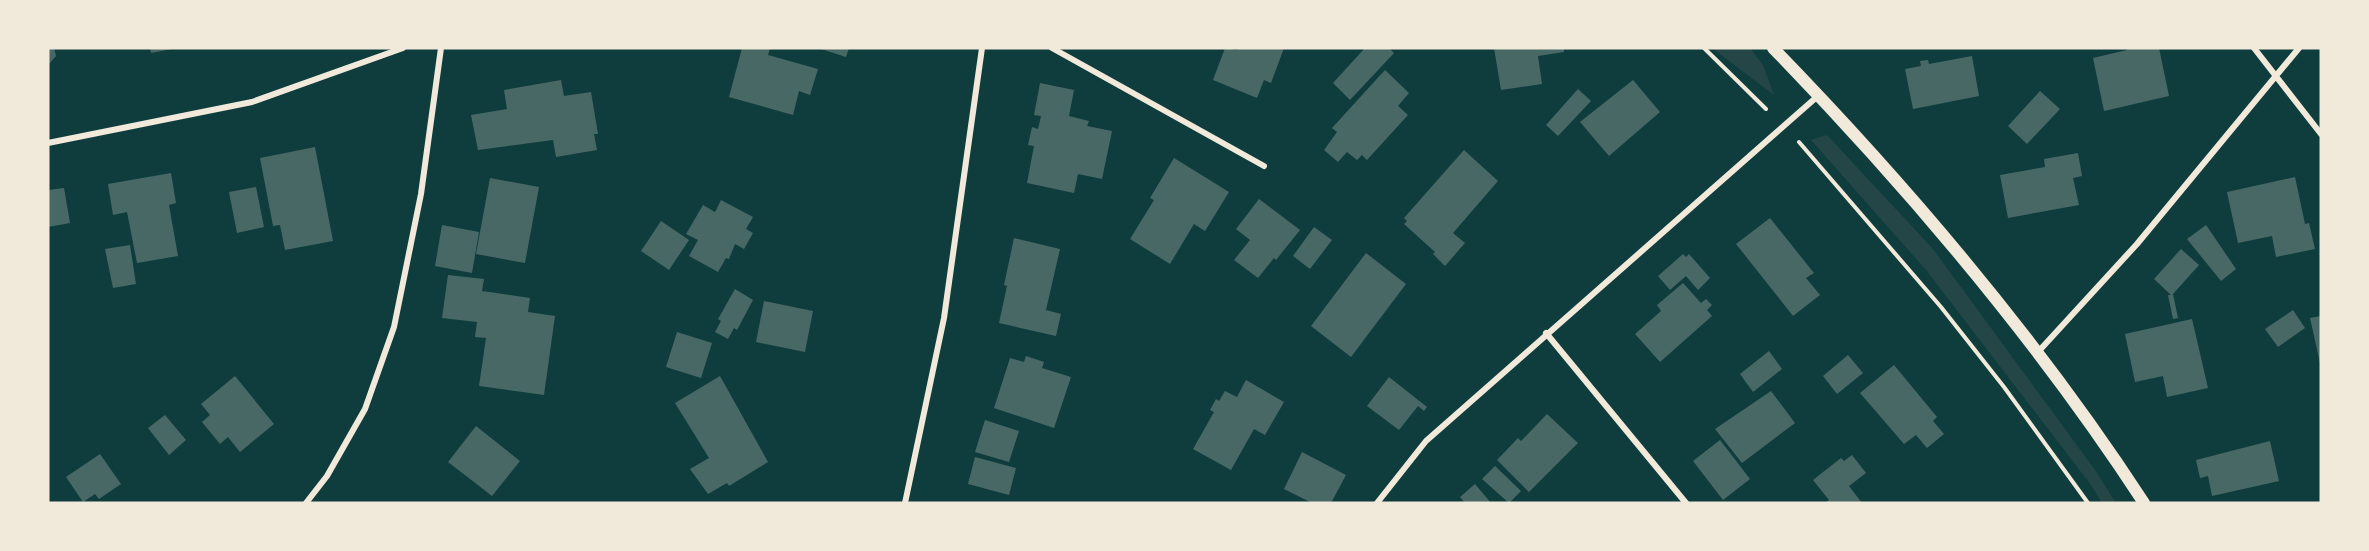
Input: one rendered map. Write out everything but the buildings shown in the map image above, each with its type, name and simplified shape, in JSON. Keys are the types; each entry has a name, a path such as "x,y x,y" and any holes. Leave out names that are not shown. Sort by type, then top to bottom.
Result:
{"main road":[{"path":"1773,48 1908,193 2038,352 2104,442 2144,503"}],"street":[{"path":"48,143 252,102 403,48"},
{"path":"306,503 327,476 365,409 394,327 421,194 441,48"},
{"path":"905,503 944,318 982,48"},
{"path":"1052,48 1264,166"},
{"path":"2254,48 2277,74 2321,134"},
{"path":"2038,352 2137,244 2299,48"},
{"path":"1377,503 1426,441 1819,95"},
{"path":"1546,333 1686,503"}],"path":[{"path":"1704,48 1766,109"},
{"path":"1799,142 1941,306 2004,387 2088,503"}],"shaded area":[{"path":"1712,48 1750,48 1763,65 1774,95"},
{"path":"1827,135 1933,249 2095,470 2116,503 2102,503 2091,485 1926,270 1811,140"}]}
